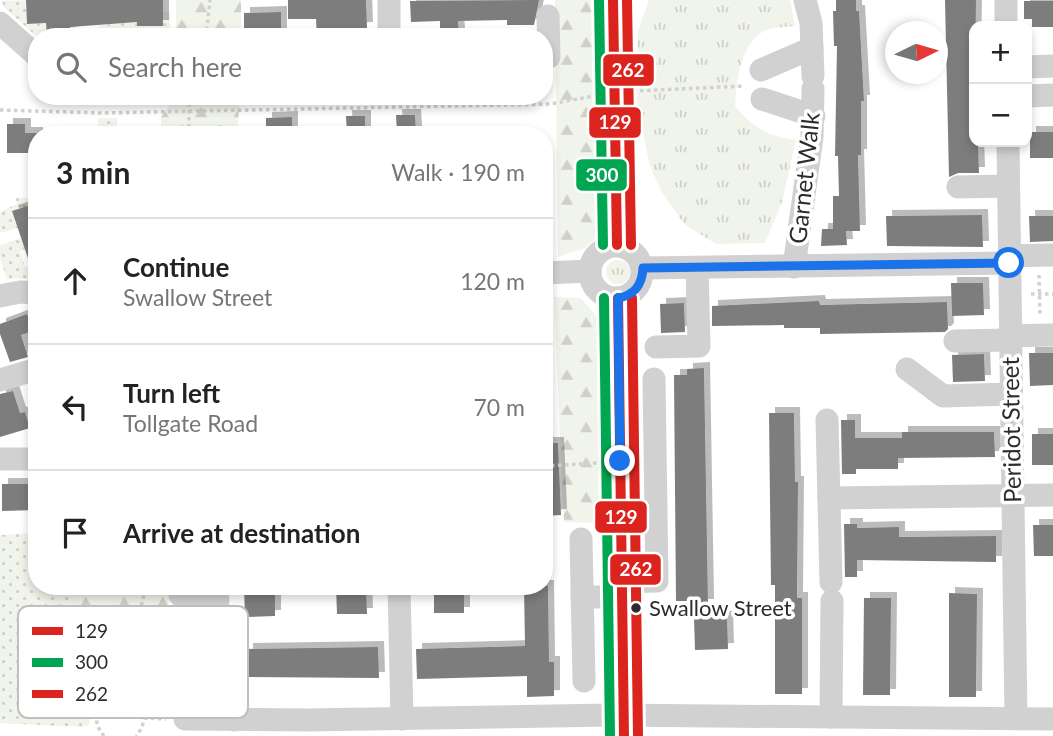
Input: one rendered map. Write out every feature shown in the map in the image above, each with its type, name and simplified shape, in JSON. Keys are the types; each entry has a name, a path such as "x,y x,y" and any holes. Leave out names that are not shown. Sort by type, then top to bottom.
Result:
{"street":[{"path":"389,0 389,28"},
{"path":"612,0 617,245"},
{"name":"Garnet Walk","path":"794,267 814,116 811,23 805,0"},
{"path":"1006,0 1006,21"},
{"path":"0,23 28,48"},
{"path":"812,48 757,85 814,116"},
{"path":"1032,66 1053,66"},
{"path":"1032,96 1053,96"},
{"name":"Peridot Street","path":"1008,147 1014,724"},
{"path":"958,187 1008,186"},
{"path":"617,245 629,249 638,257 643,268 637,289 628,296 618,298 598,291 590,271 594,258 604,248 617,245"},
{"path":"643,268 794,267 1009,260 1046,255"},
{"path":"656,347 699,346 697,268"},
{"path":"553,273 590,271"},
{"path":"0,296 28,294"},
{"path":"618,298 624,726"},
{"path":"955,341 1046,335"},
{"path":"907,369 943,396 1011,394"},
{"path":"0,380 28,372"},
{"path":"582,597 657,581 654,379"},
{"path":"827,420 832,592 829,723"},
{"path":"619,440 655,439"},
{"path":"0,459 28,458"},
{"path":"829,498 1053,495"},
{"path":"582,539 584,681"},
{"path":"400,595 402,719"},
{"path":"185,719 236,726 307,728 402,719 624,726 829,723 937,727 1014,724 1053,719"}],"path":[{"path":"207,28 210,0"},
{"path":"628,91 757,85"},
{"path":"553,103 596,96"},
{"path":"188,105 189,126"},
{"path":"0,110 102,113 490,105"},
{"path":"1046,255 1046,335"},
{"path":"553,465 605,462"},
{"path":"98,718 98,727 104,736"},
{"path":"136,736 143,718"}],"green space":[{"path":"26,0 28,24 46,23 51,28 28,29 3,6 2,1"},
{"path":"111,0 137,12 137,26 163,26 163,12 170,12 170,28 99,28 99,25 113,24"},
{"path":"176,0 241,0 241,28 176,28"},
{"path":"555,0 599,0 602,233 585,248 558,257"},
{"path":"649,0 790,0 795,26 766,30 750,44 739,74 736,96 735,106 755,126 769,134 796,140 782,202 765,243 716,244 684,224 661,191 649,163 637,99 638,31"},
{"path":"170,105 239,105 238,126 161,126 161,117"},
{"path":"98,118 117,118 117,126 98,126"},
{"path":"15,198 28,198 28,206 12,211 18,228 0,233 0,212 17,204"},
{"path":"21,238 25,249 20,251 25,267 28,266 28,278 7,279 0,258 0,245"},
{"path":"618,260 627,263 630,272 627,281 618,284 609,281 606,272 609,263"},
{"path":"554,297 581,298 598,318 602,523 564,522"},
{"path":"28,533 28,595 69,595 73,606 18,606 18,718 90,718 89,725 81,727 0,723 0,535"},
{"path":"69,595 170,595 167,606 73,606"}],"building":[{"path":"26,0 163,0 163,26 137,26 137,22 46,28 46,23 27,24"},
{"path":"288,0 366,0 367,28 316,28 316,19 288,19"},
{"path":"539,0 534,25 507,25 507,20 458,21 459,28 440,28 440,21 411,22 410,1"},
{"path":"836,0 856,0 856,11 859,11 864,101 861,101 861,155 858,155 860,231 846,231 847,245 821,246 822,229 833,229 833,196 839,196 838,156 835,156 837,46 834,46 833,11 836,11"},
{"path":"945,0 976,0 976,21 969,21 969,147 978,147 979,173 958,173 949,177 948,21 945,21"},
{"path":"1024,1 1053,1 1053,27 1032,27 1032,19 1024,19"},
{"path":"281,12 281,28 244,28 244,13"},
{"path":"396,115 415,115 416,126 397,126"},
{"path":"346,116 365,116 365,126 347,126"},
{"path":"292,117 292,126 266,126 266,118"},
{"path":"7,124 25,124 28,153 7,153"},
{"path":"1032,132 1053,132 1053,158 1030,158"},
{"path":"28,206 28,258 12,211"},
{"path":"982,215 983,247 887,246 886,216"},
{"path":"1029,216 1053,216 1053,241 1030,242"},
{"path":"951,283 983,283 984,315 952,316"},
{"path":"819,301 820,305 947,302 948,329 945,332 820,334 820,328 784,328 784,325 712,326 712,306"},
{"path":"684,303 685,332 661,333 660,304"},
{"path":"27,314 28,333 21,335 28,357 10,362 0,334 0,324"},
{"path":"1029,353 1053,353 1053,385 1030,386"},
{"path":"984,354 985,381 953,382 952,355"},
{"path":"704,368 708,605 691,605 691,601 676,601 674,375 687,375 687,369"},
{"path":"13,391 20,413 25,412 28,429 0,437 0,394"},
{"path":"769,413 794,413 795,482 798,482 797,598 802,598 802,694 775,694 775,585 771,585"},
{"path":"841,420 855,420 855,438 902,438 902,432 994,432 995,457 898,458 898,469 856,469 856,474 842,474"},
{"path":"1032,434 1053,434 1053,465 1032,465"},
{"path":"553,443 558,443 561,515 553,515"},
{"path":"2,484 28,484 28,510 2,511"},
{"path":"844,524 857,524 857,528 899,527 899,537 996,536 996,562 857,560 857,577 845,577"},
{"path":"1033,525 1053,525 1053,556 1034,556"},
{"path":"949,593 977,594 976,697 949,697"},
{"path":"244,595 275,595 275,616 248,617 248,606 245,606"},
{"path":"336,595 366,595 367,614 337,614"},
{"path":"434,595 464,595 464,613 434,613"},
{"path":"524,595 548,595 549,662 554,662 554,696 527,697 527,676 417,679 416,649 525,646"},
{"path":"864,598 891,598 890,695 863,695"},
{"path":"694,617 727,617 728,649 695,650"},
{"path":"378,647 379,678 248,677 248,649"}],"transit line":[{"name":"300","path":"599,0 603,245"},
{"name":"129","path":"613,0 617,245"},
{"name":"262","path":"627,0 631,245"},
{"name":"300","path":"604,298 610,736"},
{"name":"129","path":"618,298 624,736"},
{"name":"262","path":"632,298 638,736"}],"place":[{"name":"Swallow Street","path":"636,608"}],"route":[{"path":"620,461 618,298 628,296 637,289 643,268 1009,263"}]}
